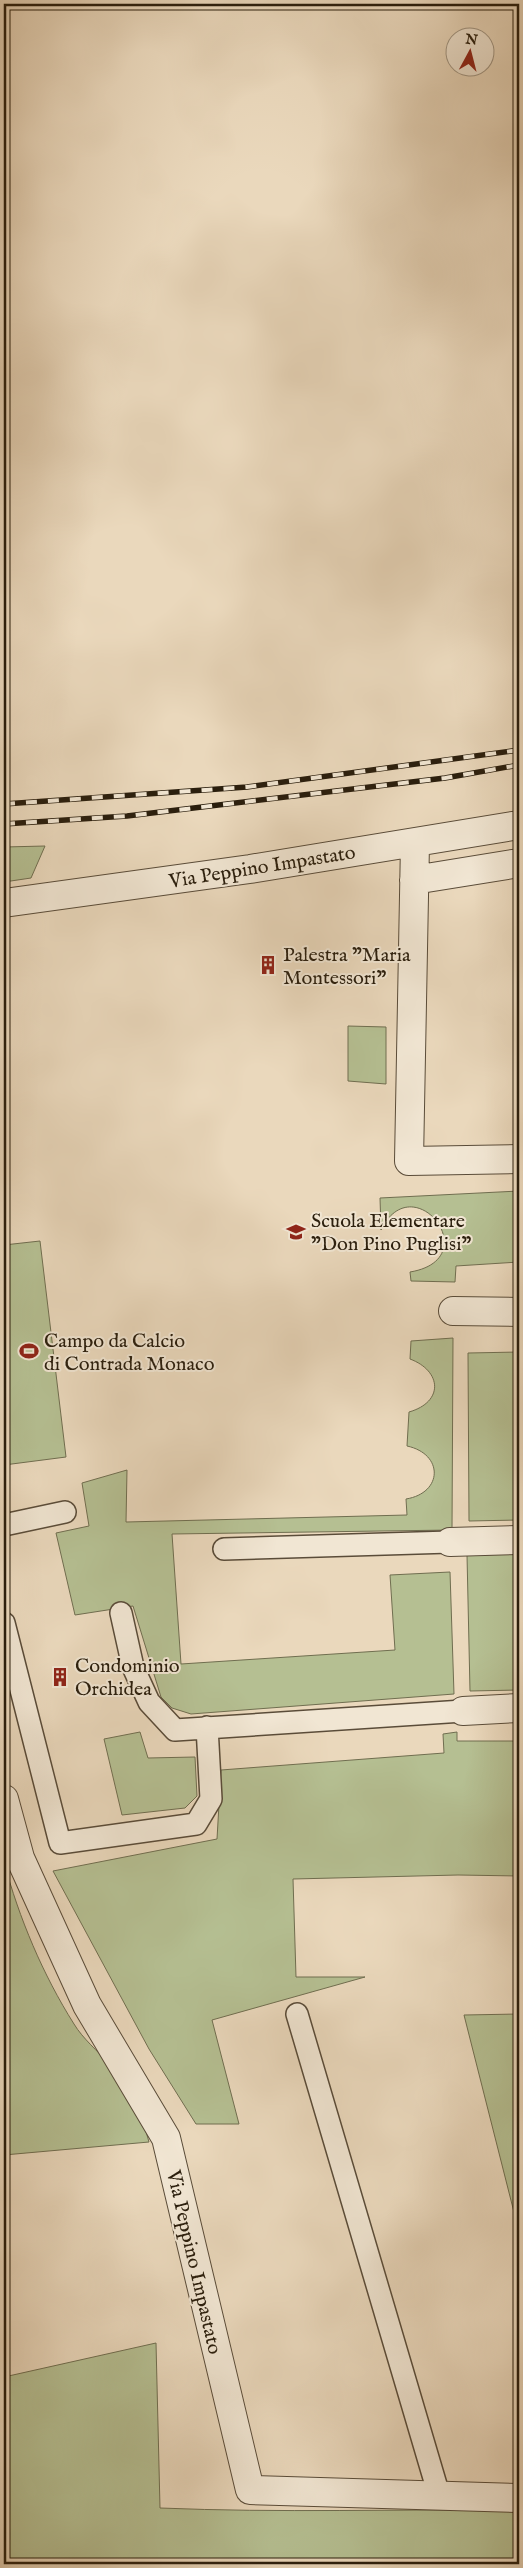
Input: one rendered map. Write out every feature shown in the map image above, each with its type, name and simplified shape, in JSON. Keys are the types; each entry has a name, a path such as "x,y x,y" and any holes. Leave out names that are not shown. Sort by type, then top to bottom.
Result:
{"street":[{"name":"Via Peppino Impastato","path":"4,903 250,870 519,825"},
{"path":"415,842 409,1161 519,1159"},
{"path":"414,880 519,863"},
{"path":"453,1311 519,1312"},
{"path":"450,1542 519,1540"},
{"path":"463,1711 519,1708"},
{"name":"Via Peppino Impastato","path":"4,1799 20,1858 87,2005 166,2138 250,2490 519,2498"}],"lane":[{"path":"4,1525 65,1512"},
{"path":"224,1549 450,1542"},
{"path":"121,1613 133,1667 149,1702 175,1730 463,1711"},
{"path":"4,1623 60,1843 196,1824 211,1799 207,1727"},
{"path":"297,2014 438,2495"}],"green space":[{"path":"45,846 31,878 4,882 4,847"},
{"path":"348,1026 386,1027 386,1084 348,1081"},
{"path":"519,1191 519,1262 456,1266 455,1282 411,1281 410,1272 432,1264 443,1251 444,1236 437,1221 425,1211 410,1207 395,1212 381,1230 380,1198"},
{"name":"Campo da Calcio di Contrada Monaco","path":"40,1241 66,1457 4,1465 4,1245"},
{"path":"453,1338 452,1530 172,1534 181,1664 395,1650 390,1575 450,1572 454,1694 191,1714 172,1708 161,1697 133,1606 75,1615 56,1533 89,1526 82,1483 127,1470 126,1522 407,1515 406,1499 418,1495 427,1489 432,1482 434,1473 433,1465 428,1457 419,1450 407,1446 409,1412 428,1401 433,1394 435,1386 433,1378 428,1371 421,1364 410,1359 411,1341"},
{"path":"519,1352 519,1520 469,1521 468,1353"},
{"path":"519,1554 519,1690 470,1691 467,1555"},
{"path":"140,1732 148,1758 195,1757 197,1796 185,1808 122,1815 104,1739"},
{"path":"457,1732 457,1741 519,1741 519,1876 458,1875 293,1879 296,1977 365,1977 212,2020 239,2124 196,2124 149,2049 53,1871 217,1839 221,1770 444,1753 443,1734"},
{"path":"4,1862 33,1946 52,1986 78,2029 109,2064 121,2082 138,2112 149,2142 4,2155"},
{"path":"519,2014 519,2232 464,2015"},
{"path":"156,2343 160,2508 294,2511 519,2510 519,2564 4,2564 4,2377"}],"railway":[{"path":"4,804 247,787 519,750"},
{"path":"4,824 127,816 445,778 519,765"}],"place":[{"name":"Palestra \"Maria Montessori\"","path":"268,965"},
{"name":"Scuola Elementare \"Don Pino Puglisi\"","path":"296,1232"},
{"name":"Campo da Calcio di Contrada Monaco","path":"29,1351"},
{"name":"Condominio Orchidea","path":"60,1677"}]}
